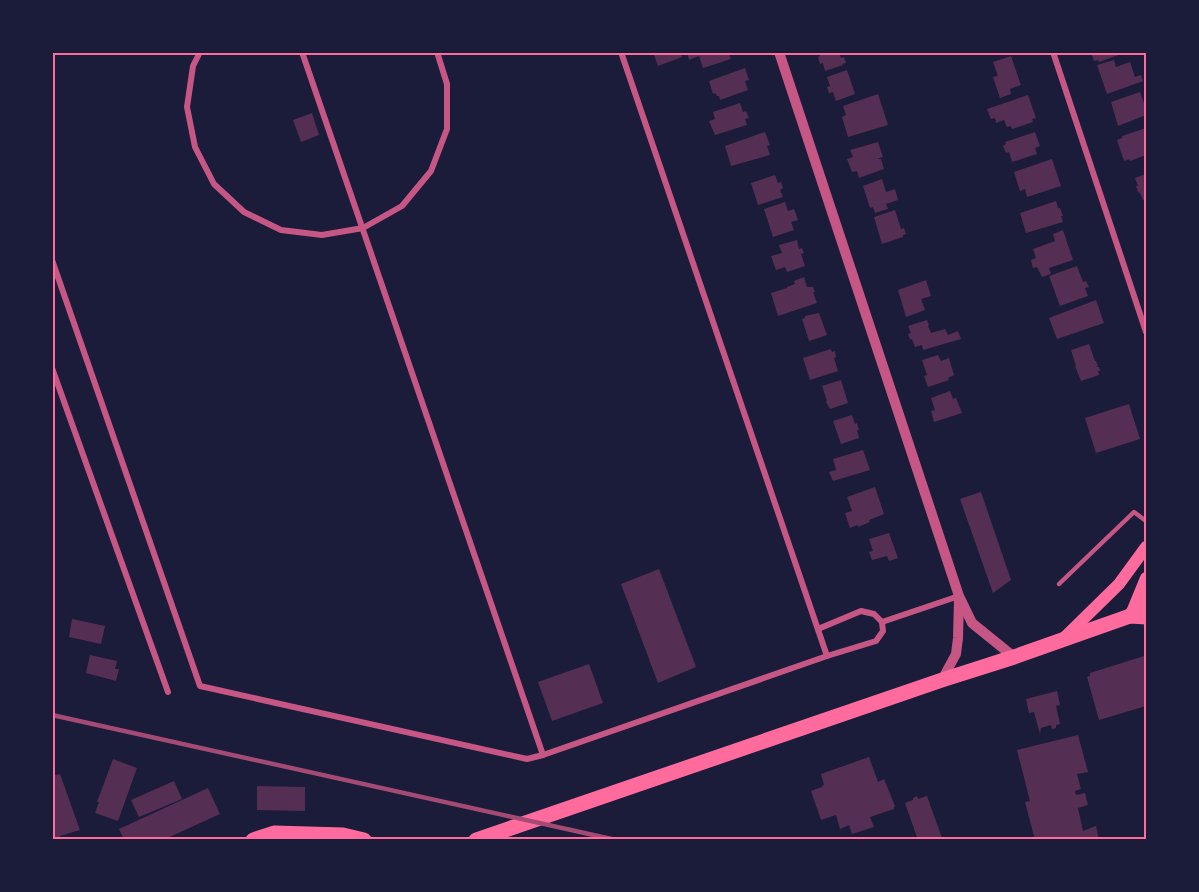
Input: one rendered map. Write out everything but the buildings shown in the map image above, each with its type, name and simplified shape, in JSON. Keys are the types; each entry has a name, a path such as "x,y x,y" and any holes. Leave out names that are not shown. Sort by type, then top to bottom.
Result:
{"main road":[{"path":"1062,640 1119,584 1146,547"},
{"path":"1130,616 1146,578"},
{"path":"1130,616 1146,600"},
{"path":"476,840 1130,616 1146,616"},
{"path":"253,840 274,833 343,835 364,840"}],"street":[{"path":"200,52 193,66 187,107 195,147 214,184 244,212 281,230 322,235 363,228 402,206 431,171 447,129 447,84 437,52"},
{"path":"302,52 543,755"},
{"path":"621,52 827,656"},
{"path":"779,52 959,596 972,623 1014,657"},
{"path":"1053,52 1146,332"},
{"path":"52,260 200,686 527,759 876,641 883,631 882,622 874,614 861,611 818,629"},
{"path":"52,368 168,692"},
{"path":"882,622 959,596"},
{"path":"942,680 956,654 959,596"}],"lane":[{"path":"1059,584 1134,512 1146,521"}],"railway":[{"path":"52,715 616,840"}]}
